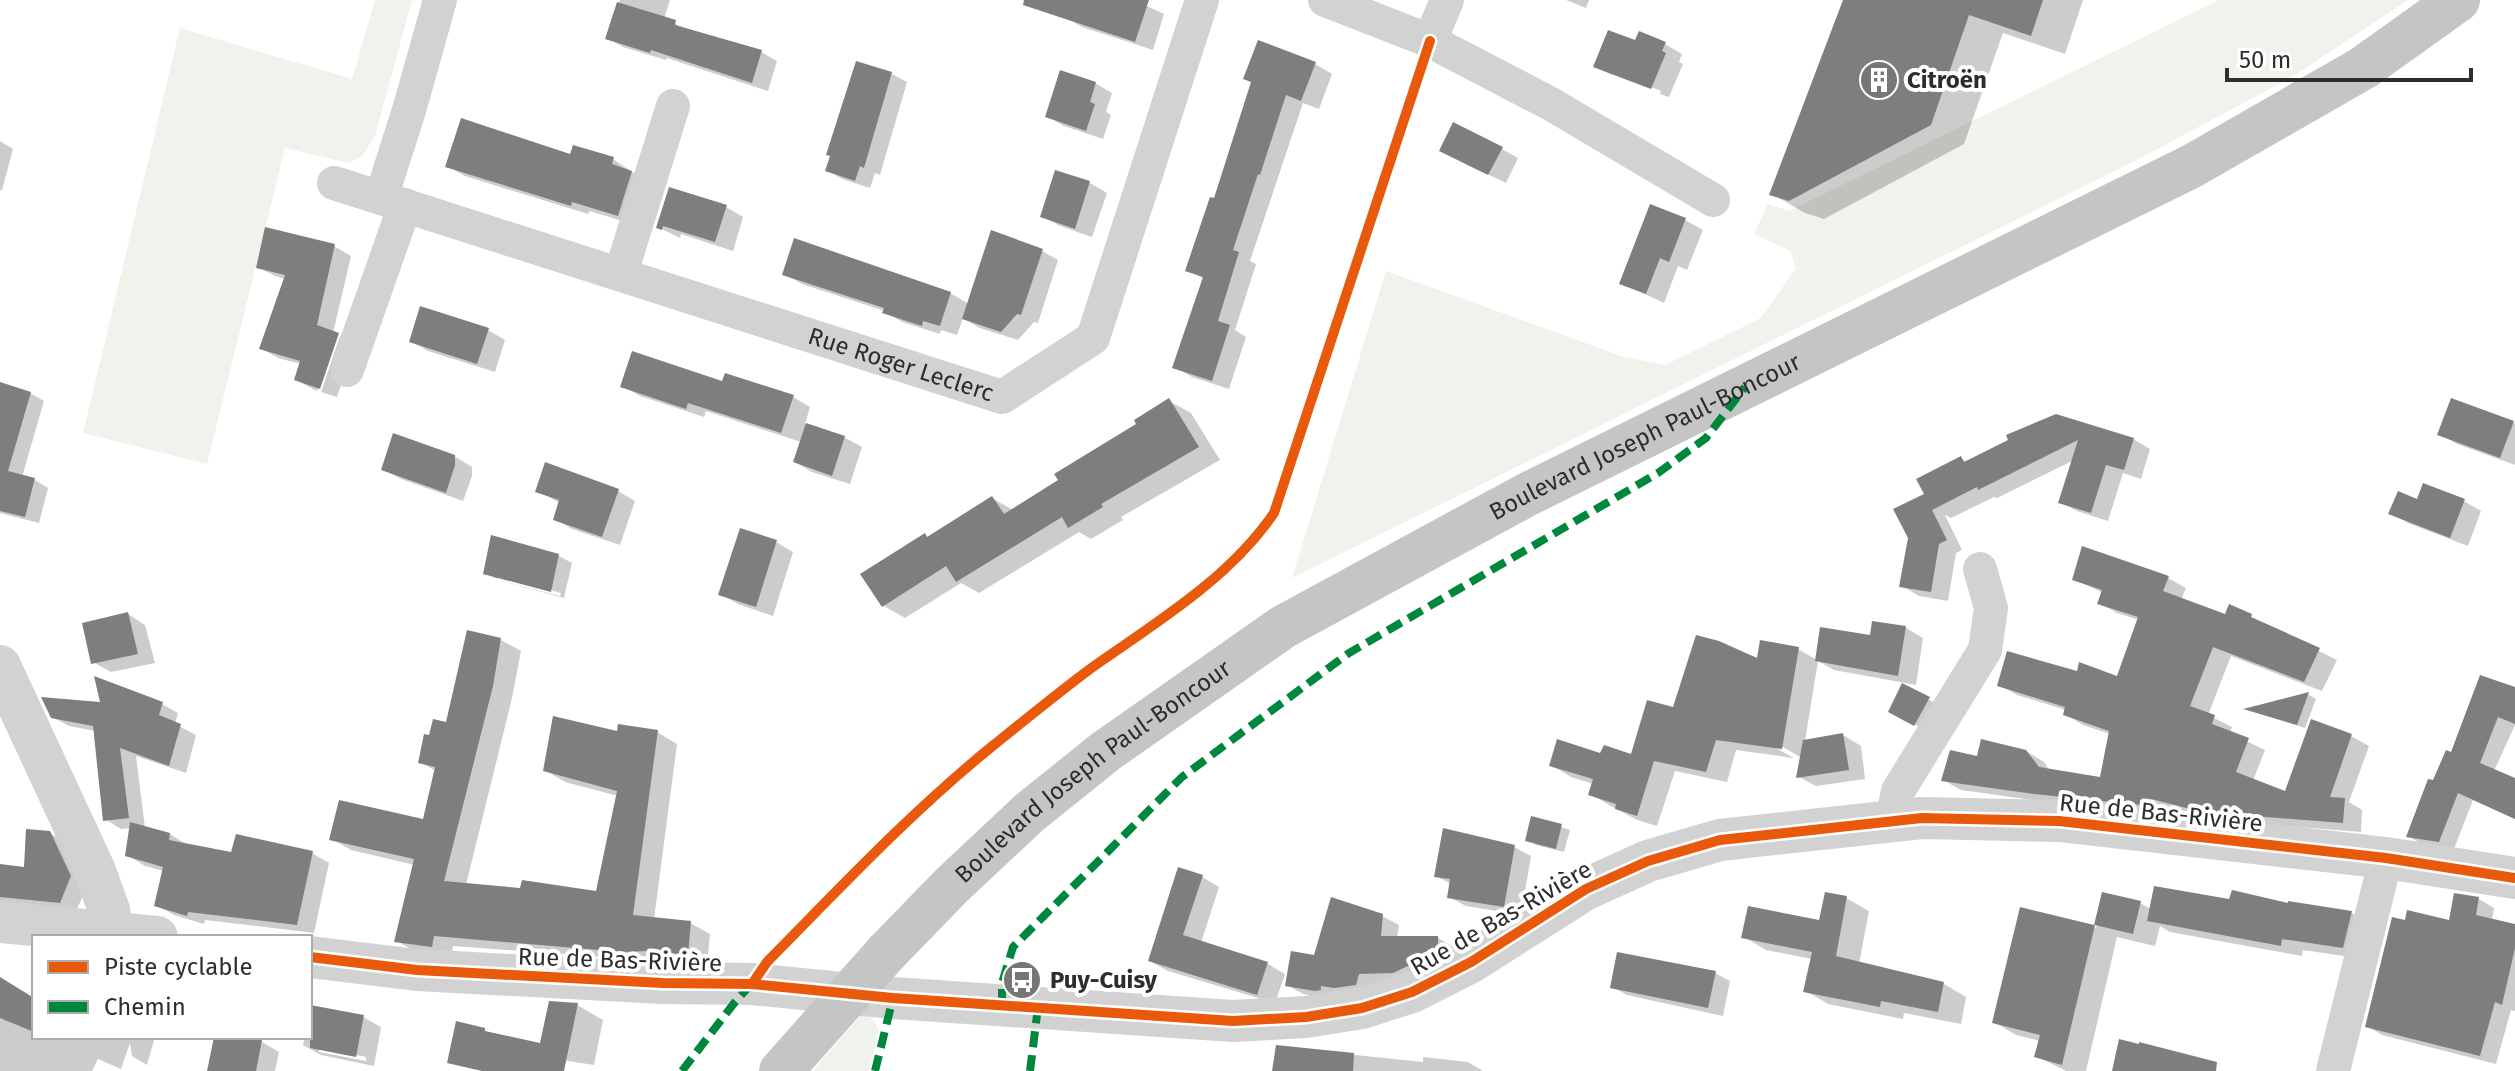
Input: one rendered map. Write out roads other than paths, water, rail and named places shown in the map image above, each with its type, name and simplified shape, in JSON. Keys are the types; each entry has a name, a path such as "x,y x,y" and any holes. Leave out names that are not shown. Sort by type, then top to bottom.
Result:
{"main road":[{"name":"Boulevard Joseph Paul-Boncour","path":"781,1071 886,953 952,885 1030,812 1118,741 1283,627 1528,494 2192,166 2363,68 2458,0"}],"street":[{"path":"347,370 393,202 410,107 440,0"},
{"name":"Rue Roger Leclerc","path":"334,183 1002,397 1093,338 1202,0"},
{"path":"1325,0 1430,41 1551,104 1713,200"},
{"path":"1430,41 1447,0"},
{"path":"621,273 673,106"},
{"path":"1892,822 1898,791 1985,650 1991,608 1980,569"},
{"path":"0,666 95,871 113,931"},
{"name":"Rue de Bas-Rivière","path":"312,957 417,970 663,983 752,984 893,998 1233,1021 1306,1017 1362,1008 1412,992 1471,962 1586,889 1648,861 1720,840 1922,818 2059,821 2386,858 2515,878"},
{"path":"2333,1071 2386,858"},
{"path":"0,922 142,935"}],"place":[{"name":"Citroën","path":"1879,80"},
{"name":"Puy-Cuisy","path":"1022,980"}]}
